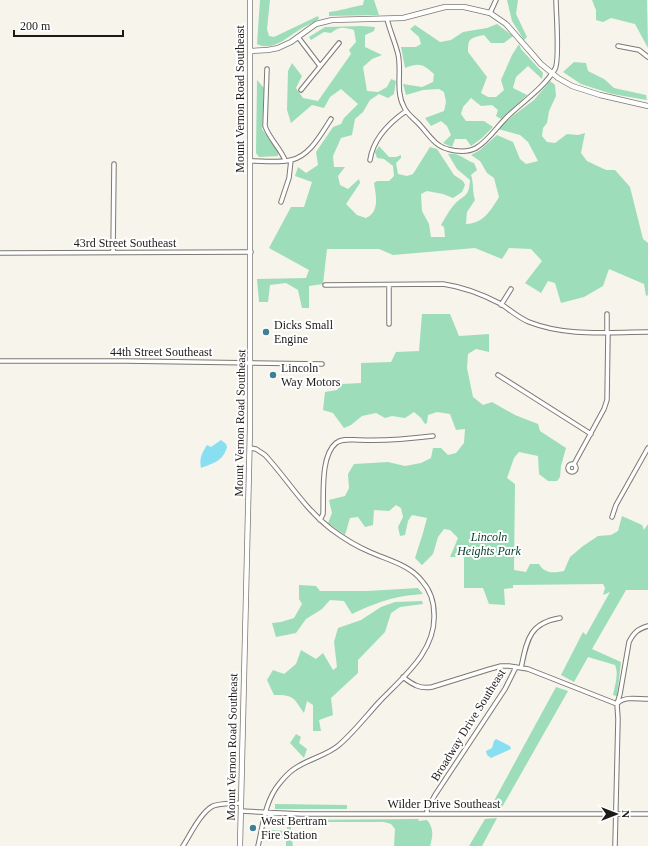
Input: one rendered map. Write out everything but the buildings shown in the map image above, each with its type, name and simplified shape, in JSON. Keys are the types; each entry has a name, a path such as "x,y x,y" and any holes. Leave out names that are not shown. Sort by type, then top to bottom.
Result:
{"main road":[{"name":"Mount Vernon Road Southeast","path":"240,846 250,448 250,0"},
{"path":"251,51 278,48 298,37 316,24 332,20 412,17 435,9 450,7 474,9 490,14 511,28 531,54 552,73 572,86 586,91 648,106"}],"street":[{"path":"490,14 496,0"},
{"path":"387,19 390,33 398,54 399,91 401,102 406,111 437,144 456,151 467,151 476,148 487,139 506,118 541,87 556,69 556,0"},
{"path":"298,37 320,66"},
{"path":"301,90 339,43"},
{"path":"618,46 639,50 648,57"},
{"path":"267,69 265,126 268,133 282,152 285,160"},
{"path":"370,160 374,145 379,137 395,118 406,111"},
{"path":"251,161 291,160 301,155 311,147 331,119"},
{"path":"281,202 289,178 291,160"},
{"path":"113,253 114,164"},
{"name":"43rd Street Southeast","path":"0,253 251,252"},
{"path":"389,284 389,324"},
{"path":"325,285 443,284 457,286 482,294 528,321 550,329 572,332 648,332"},
{"path":"501,304 511,289"},
{"path":"574,464 604,409 607,400 607,314"},
{"name":"44th Street Southeast","path":"0,361 251,362 322,364"},
{"path":"498,375 591,434"},
{"path":"320,520 323,514 325,464 329,452 335,444 344,440 386,441 433,436"},
{"path":"250,448 256,449 265,455 311,512 331,529 352,543 410,569 422,580 428,588 432,598 435,622 433,633 423,655 339,745 294,769 287,775 272,795 266,812 258,846"},
{"path":"612,517 616,505 648,448"},
{"path":"521,668 525,647 531,635 538,626 548,620 560,618"},
{"path":"615,846 618,719 617,704 629,642 632,635 638,629 648,626"},
{"path":"403,676 417,686 428,688 439,686 501,666 516,667 533,671 617,704"},
{"name":"Broadway Drive Southeast","path":"427,814 427,810 436,795 504,689 516,667"},
{"path":"617,704 621,700 630,698 648,700"},
{"path":"183,846 207,810 213,806 241,803"},
{"name":"Wilder Drive Southeast","path":"241,811 427,814 648,814"}],"green space":[{"path":"260,0 270,0 267,29 269,36 274,37 318,16 319,19 275,45 263,46 257,44"},
{"path":"364,0 374,0 379,15 329,16 329,12 363,5"},
{"path":"507,0 518,0 516,14 527,37 524,40 512,21"},
{"path":"592,0 647,0 648,48 635,24 611,18 603,22 596,20 596,10"},
{"path":"497,24 513,36 504,43 491,43 484,35 473,38 469,41 468,52 487,77 481,93 488,97 496,97 504,90 501,80 512,55 519,44 521,49 543,73 542,79 528,66 516,77 513,88 527,95 501,119 496,116 498,110 492,105 481,106 471,98 463,107 461,114 466,121 484,121 493,127 471,146 466,139 455,139 452,147 443,143 451,135 447,126 441,121 431,126 425,118 444,111 446,102 444,92 439,89 423,90 406,95 403,84 422,87 433,82 434,74 420,65 405,68 401,47 416,47 421,44 419,37 410,29 415,25 440,42 451,40 463,32 487,28"},
{"path":"325,27 375,27 374,31 365,35 365,47 382,55 372,59 363,67 367,91 378,92 387,87 391,79 396,81 394,94 388,98 379,94 370,100 363,112 355,119 352,135 341,138 333,156 334,167 345,167 338,176 340,185 348,189 359,179 360,183 346,204 357,215 366,218 373,211 376,203 374,183 377,181 389,181 394,176 393,166 384,159 377,158 375,152 379,146 389,157 401,155 401,158 396,163 398,174 407,176 413,174 430,147 437,149 454,175 463,181 465,185 462,192 453,198 443,194 427,191 421,194 422,211 429,224 431,237 445,237 444,227 441,225 448,212 465,196 469,186 470,180 457,169 448,154 459,155 474,163 477,170 471,175 475,200 467,212 466,224 477,222 482,219 490,211 499,197 494,178 487,173 480,161 471,155 480,150 497,135 513,142 520,159 526,164 538,161 528,142 520,135 498,129 534,100 550,81 555,85 556,96 549,111 547,123 543,128 542,136 547,142 555,143 567,134 578,135 585,133 581,153 587,161 606,170 615,170 630,187 643,239 648,243 648,295 646,296 644,284 609,269 603,286 584,297 561,303 555,283 548,281 541,293 525,283 542,261 531,249 509,248 502,259 475,248 393,255 379,249 327,249 323,284 309,286 309,308 302,308 298,290 286,283 270,285 268,302 259,302 257,279 306,278 309,270 269,248 291,207 304,207 312,182 295,176 298,167 306,173 318,165 316,152 333,127 341,124 344,118 358,104 341,89 330,97 324,108 312,105 291,123 287,110 288,71 292,63 302,76 296,88 303,98 318,101 351,54 349,50 356,42 354,30 344,28 339,28 331,33 324,32 311,40 309,37"},
{"path":"574,62 586,63 588,71 604,79 614,88 646,95 647,100 612,94 581,84 563,72"},
{"path":"257,80 264,88 262,129 278,152 278,156 259,157 256,153"},
{"name":"Lincoln Heights Park","path":"422,314 450,314 459,336 489,334 489,352 476,349 468,354 467,368 473,397 483,405 492,402 515,415 538,424 540,431 566,448 561,466 560,477 557,481 548,481 539,474 538,456 519,452 514,458 507,478 515,484 514,570 526,572 530,564 539,564 544,570 550,572 564,571 570,557 583,546 598,536 611,535 618,531 622,516 642,525 644,530 648,524 648,590 626,590 592,649 621,662 617,696 613,695 617,676 615,665 588,657 574,682 561,675 583,632 586,635 610,592 603,595 605,588 603,584 513,585 513,588 504,589 505,605 489,604 483,588 464,588 464,557 450,557 458,538 450,530 444,529 438,537 433,554 422,565 415,558 427,518 412,515 408,521 405,535 400,536 398,527 403,517 401,508 396,505 389,511 374,510 373,525 365,527 358,517 350,518 345,535 328,523 332,513 329,500 345,496 349,488 348,474 354,464 388,462 405,466 421,463 431,458 433,448 441,448 448,455 456,453 464,443 465,429 456,430 450,414 437,412 428,415 427,423 425,424 414,412 405,418 392,416 385,418 376,413 362,416 351,425 344,428 333,413 323,410 325,392 337,390 342,384 361,383 361,363 391,362 396,352 419,351"},
{"path":"299,585 316,586 320,591 367,591 418,588 423,594 403,596 386,600 352,614 344,601 330,600 322,609 306,619 296,633 276,637 272,623 294,618 302,604 299,599"},
{"path":"422,601 423,604 400,607 391,613 385,632 358,660 358,673 331,698 333,715 319,720 321,731 313,731 313,705 307,701 304,713 295,700 289,696 274,695 267,680 273,670 284,674 296,664 301,650 316,659 323,653 333,670 337,667 334,642 338,628 361,620 381,607 395,602"},
{"path":"556,687 568,691 501,809 489,810"},
{"path":"296,734 301,737 299,743 307,749 304,758 290,743"},
{"path":"275,804 347,805 347,809 275,809"},
{"path":"497,818 482,846 469,846 485,819"},
{"path":"419,819 418,821 427,820 431,826 432,835 430,846 394,846 395,829 391,824 384,822 295,822 291,825 293,846 286,846 286,839 281,838 264,841 267,830 287,831 287,820"}],"water":[{"path":"221,440 227,447 223,455 217,461 201,468 201,456 207,445 211,447"},
{"path":"496,739 510,746 511,749 491,758 487,755 486,751 492,748"}],"place":[{"name":"Dicks Small Engine","path":"266,332"},
{"name":"Lincoln Way Motors","path":"273,375"},
{"name":"West Bertram Fire Station","path":"253,828"}]}
